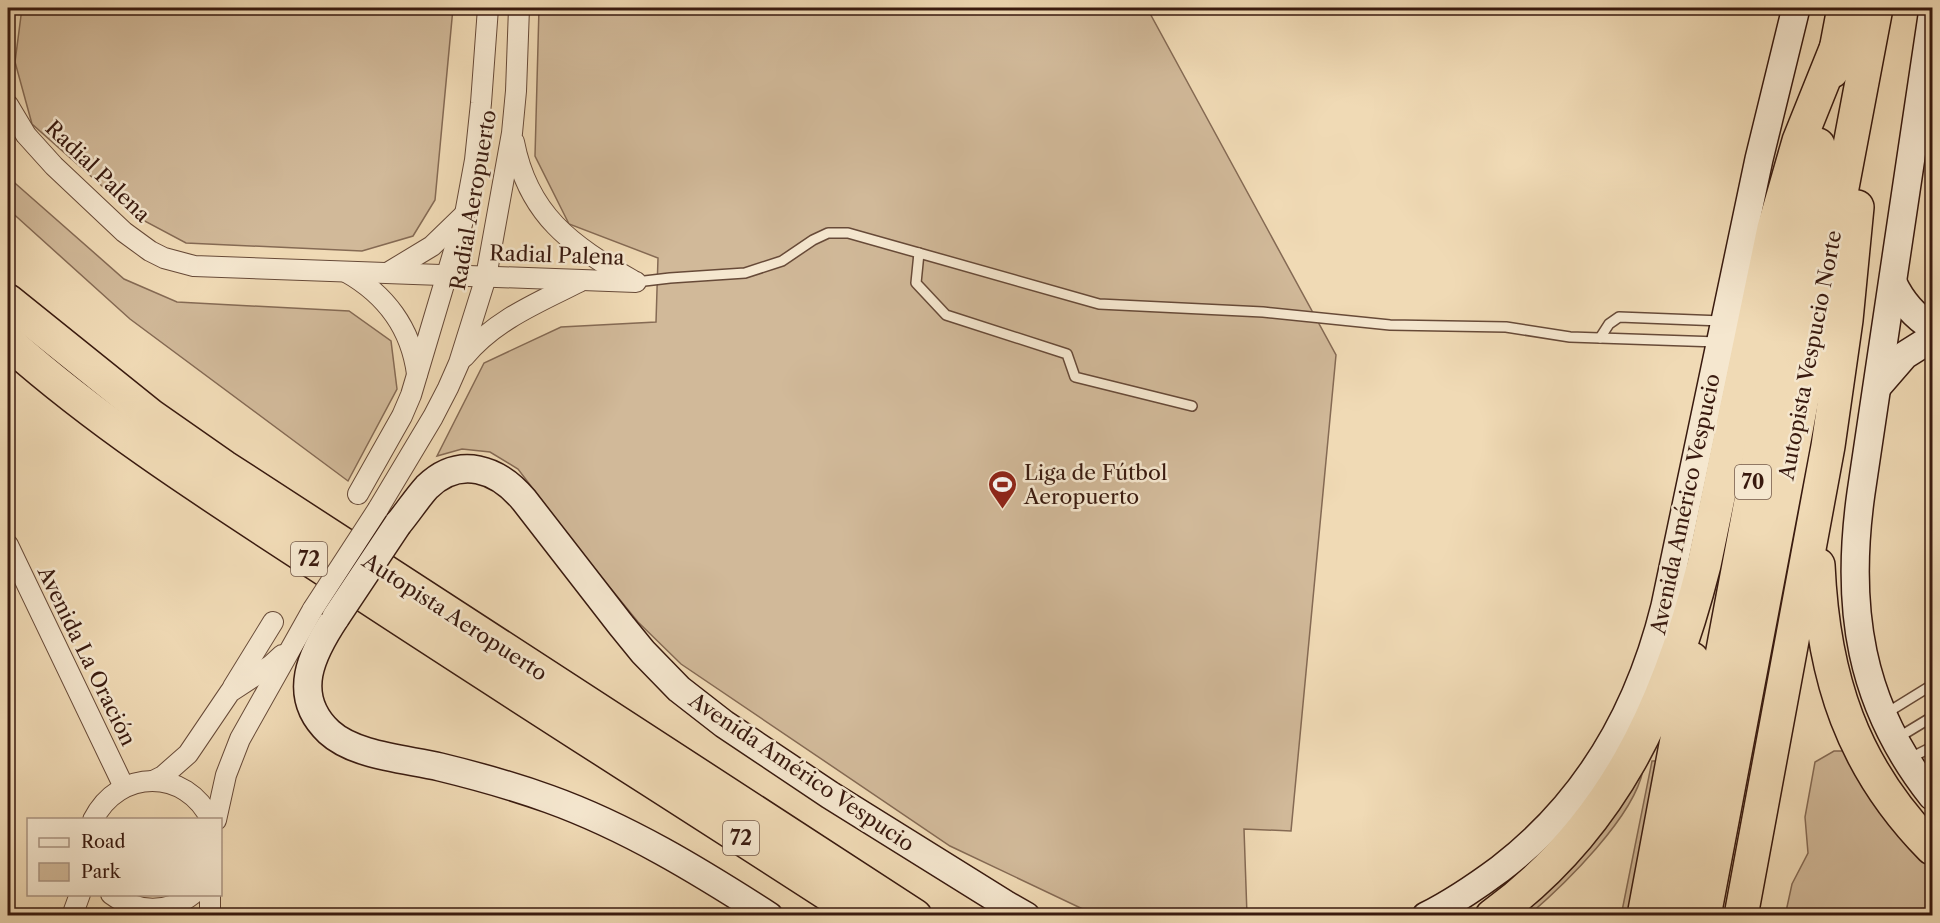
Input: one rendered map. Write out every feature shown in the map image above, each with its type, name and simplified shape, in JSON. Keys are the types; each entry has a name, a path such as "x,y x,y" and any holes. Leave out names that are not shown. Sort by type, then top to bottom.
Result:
{"highway":[{"name":"Autopista Vespucio Norte","path":"1673,915 1844,8"},
{"name":"Autopista Vespucio Norte","path":"1704,915 1876,8"},
{"path":"1492,915 1557,861 1600,808 1619,780 1653,718 1669,680 1693,609 1704,565 1774,228 1799,141 1836,50"},
{"path":"1741,915 1836,401 1853,254 1860,90"},
{"path":"8,281 44,332"},
{"name":"Autopista Aeropuerto","path":"8,302 151,416 224,467 914,914"},
{"name":"Autopista Aeropuerto","path":"8,342 92,410 165,463 409,624 862,915"},
{"path":"1817,503 1820,600 1824,638 1836,686 1845,713 1870,766 1902,814 1932,848"},
{"path":"1644,915 1689,674 1704,565"}],"street":[{"name":"Radial Aeropuerto","path":"358,494 402,416 417,376 465,214 479,121 488,8"},
{"name":"Radial Aeropuerto","path":"388,516 459,363 486,277 512,133 519,8"},
{"name":"Avenida Américo Vespucio","path":"1426,915 1462,896 1489,877 1542,833 1583,784 1615,737 1645,672 1657,640 1773,96 1796,8"},
{"path":"1932,24 1858,511 1854,569 1855,599 1862,651 1883,715 1900,750 1932,796"},
{"name":"Radial Palena","path":"8,105 26,135 54,166 124,232 164,258 195,266 636,282"},
{"name":"Radial Palena","path":"512,133 517,158 524,176 543,210 555,225 584,252 636,282"},
{"name":"Radial Aeropuerto","path":"387,273 432,246 465,214"},
{"path":"346,272 364,282 380,296 399,320 411,347 417,376"},
{"name":"Radial Aeropuerto","path":"459,363 494,327 511,316 582,281"},
{"path":"1893,283 1905,304 1932,327"},
{"path":"1878,386 1905,355 1932,338"},
{"name":"Avenida Américo Vespucio","path":"769,915 631,834 576,809 473,775 365,751 345,744 328,731 315,713 308,681 324,613 388,516 446,474 469,469 481,470 504,480 524,500 643,652 679,688 724,724 830,795 1026,915"},
{"name":"Avenida La Oración","path":"8,545 124,787"},
{"path":"230,692 270,666 297,636 324,613"},
{"path":"153,781 163,776 188,754 273,622"},
{"path":"213,818 240,739 297,636"},
{"path":"94,818 108,798 124,787 153,781 171,783 187,791 201,803 212,818"},
{"path":"72,915 79,896"},
{"path":"113,896 132,911 166,912 190,896"},
{"path":"210,896 210,915"}],"lane":[{"path":"636,282 746,273 782,261 813,240 828,233 848,233 1099,304 1263,312 1390,325 1506,327 1570,337 1599,338 1722,332"},
{"path":"919,253 916,283 946,315 1067,354 1075,377 1192,406"},
{"path":"1599,338 1609,324 1619,317 1722,332"},
{"path":"1883,715 1932,685"},
{"path":"1900,750 1932,718"},
{"path":"1900,750 1932,747"}],"green space":[{"path":"22,8 453,8 435,200 413,236 362,251 186,243 137,217 32,124 15,62"},
{"name":"Liga de Fútbol Aeropuerto","path":"539,8 1147,8 1336,355 1291,831 1244,829 1247,915 1100,916 950,846 681,664 638,622 518,469 490,452 462,449 437,456 484,363 561,327 656,322 658,258 569,224 535,156"},
{"path":"8,177 124,279 177,302 349,311 391,341 397,389 348,481 130,319 8,209"},
{"path":"1834,751 1844,751 1932,862 1932,915 1785,916 1792,884 1808,853 1805,817 1815,762"},
{"path":"1652,761 1659,761 1631,915 1621,916"},
{"path":"1643,770 1637,788 1626,808 1579,868 1529,915 1504,916"}],"place":[{"name":"Liga de Fútbol Aeropuerto","path":"1003,510"}]}
